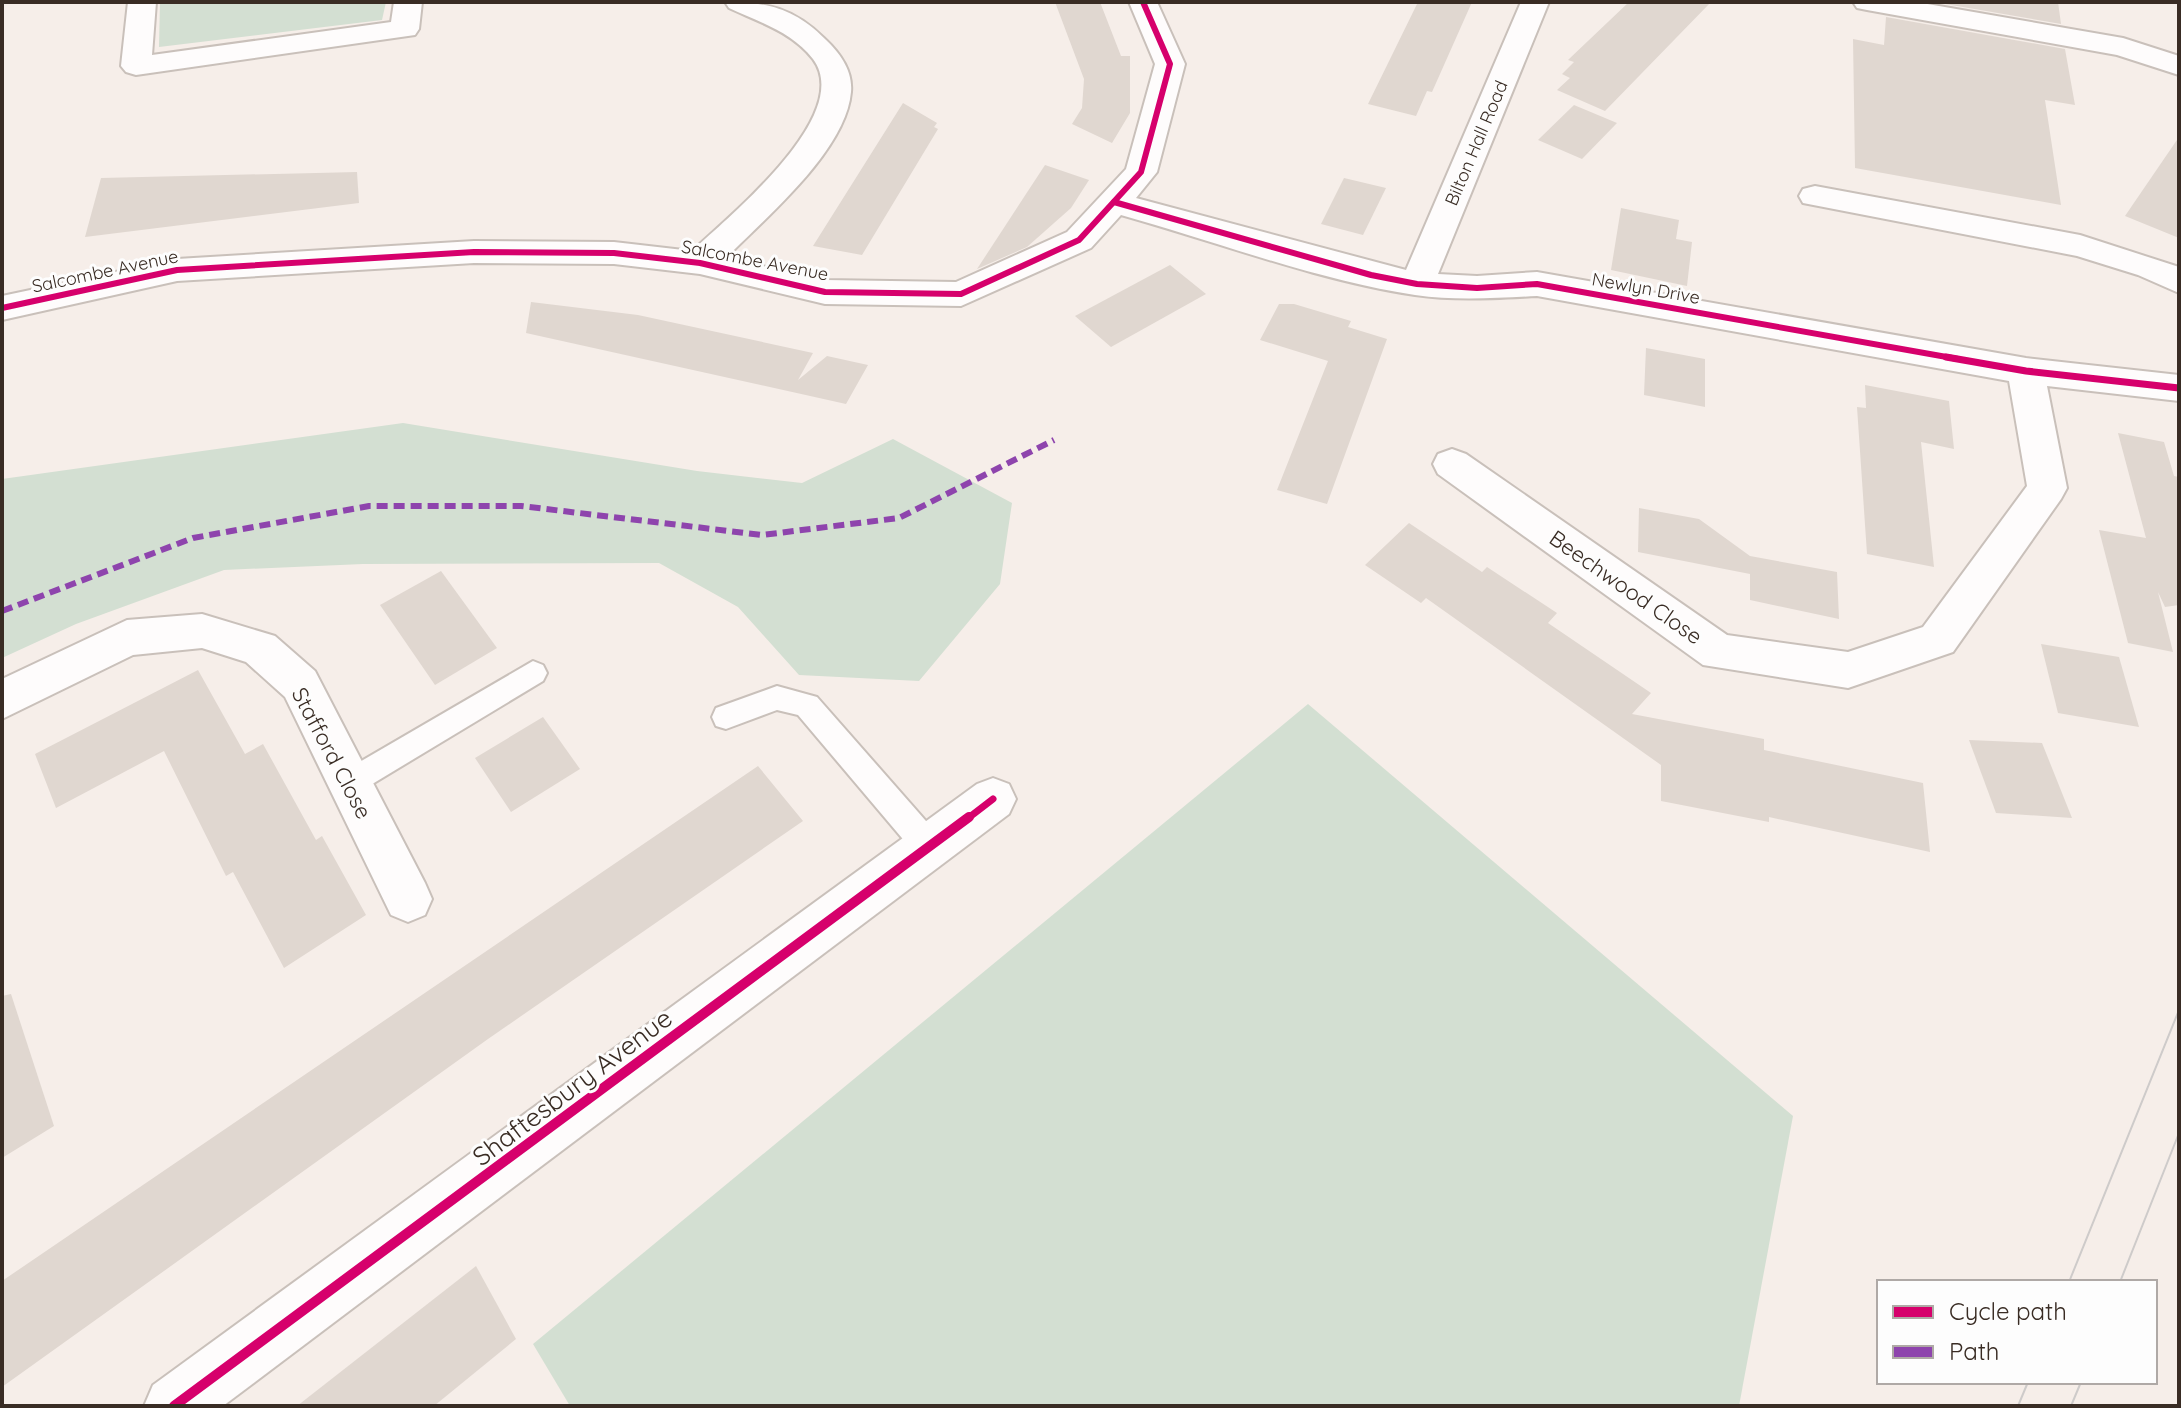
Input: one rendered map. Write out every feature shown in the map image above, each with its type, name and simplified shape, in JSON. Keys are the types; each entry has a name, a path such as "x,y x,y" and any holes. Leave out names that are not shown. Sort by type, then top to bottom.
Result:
{"street":[{"path":"142,2 136,66 405,29 408,2"},
{"path":"700,263 795,171 825,132 838,96 829,57 799,28 739,2"},
{"name":"Salcombe Avenue","path":"2,308 177,270 474,252 614,253 700,263 825,292 961,294 1079,240 1141,172 1170,64 1143,2"},
{"name":"Bilton Hall Road","path":"1417,284 1535,2"},
{"path":"1867,2 2123,47 2179,66"},
{"path":"1815,196 2080,246 2150,267 2179,281"},
{"name":"Newlyn Drive","path":"1114,202 1371,275 1417,284 1477,288 1537,284 2026,371 2179,388"},
{"name":"Beechwood Close","path":"1452,464 1718,652 1848,670 1938,640 2047,488 2026,371"},
{"name":"Stafford Close","path":"2,700 127,638 202,631 260,649 300,684 408,899"},
{"name":"Shaftesbury Avenue","path":"174,1406 993,799"}],"lane":[{"path":"349,783 533,673"},
{"path":"726,717 777,698 807,705 929,847"}],"green space":[{"path":"160,2 386,2 382,20 159,47"},
{"path":"403,423 697,471 802,483 893,439 1012,503 1000,584 919,681 799,675 738,607 659,563 363,564 224,570 76,624 2,658 2,479"},
{"path":"1308,704 1793,1116 1739,1406 570,1406 533,1344"}],"building":[{"path":"1055,2 1100,2 1121,56 1130,56 1130,113 1112,143 1072,124 1082,108 1084,79"},
{"path":"1418,2 1472,2 1432,92 1427,91 1416,116 1368,104"},
{"path":"1629,2 1711,2 1605,111 1557,90 1570,78 1562,74 1574,62 1568,60"},
{"path":"1934,2 2058,2 2061,24"},
{"path":"1886,17 2065,49 2075,105 2045,100 2061,205 1855,168 1853,39 1884,45"},
{"path":"903,103 937,123 934,127 938,129 862,255 813,246"},
{"path":"1574,105 1617,123 1582,159 1538,140"},
{"path":"2179,137 2179,238 2125,216"},
{"path":"1045,165 1089,180 1071,208 1027,247 977,269"},
{"path":"357,172 359,203 85,237 101,178"},
{"path":"1344,178 1386,188 1363,235 1321,224"},
{"path":"1621,208 1679,220 1676,239 1692,242 1687,286 1611,270"},
{"path":"1170,265 1206,294 1111,347 1075,316"},
{"path":"531,302 638,315 813,353 798,380 827,356 868,365 846,404 526,333"},
{"path":"1279,304 1294,304 1351,321 1348,327 1387,339 1327,504 1277,490 1328,361 1260,340"},
{"path":"1646,348 1705,359 1705,407 1644,395"},
{"path":"1865,385 1949,401 1954,449 1921,442 1934,567 1867,554 1857,407 1866,408"},
{"path":"2118,433 2164,442 2174,476 2179,477 2179,605 2165,607 2158,592 2173,652 2128,643 2099,530 2146,538"},
{"path":"1639,508 1699,519 1750,556 1837,572 1839,619 1750,600 1750,574 1638,552"},
{"path":"1409,523 1482,572 1487,567 1557,613 1548,623 1651,693 1632,714 1764,739 1764,750 1923,783 1930,852 1769,817 1769,822 1661,801 1661,765 1426,598 1421,603 1365,565"},
{"path":"441,571 497,648 435,685 380,605"},
{"path":"2041,644 2119,657 2139,727 2058,713"},
{"path":"198,670 245,754 263,744 316,840 322,836 366,915 284,968 233,872 226,876 164,751 56,808 35,754"},
{"path":"543,717 580,769 511,812 475,758"},
{"path":"1969,740 2042,743 2072,818 1996,813"},
{"path":"758,766 803,821 488,1039 2,1387 2,1281"},
{"path":"11,994 54,1126 2,1158 2,996"},
{"path":"476,1266 516,1339 434,1406 297,1406"}],"tram line":[{"path":"2070,1280 2179,1010"},
{"path":"2121,1280 2179,1133"},
{"path":"2018,1406 2027,1384"},
{"path":"2071,1406 2080,1384"}],"marked path":[{"path":"2,611 193,538 369,506 521,506 762,535 899,518 1054,440"}],"cycle path":[{"path":"2,308 177,270 474,252 614,253 700,263 825,292 961,294 1079,240 1141,172 1170,64 1143,2"},
{"path":"1114,202 1371,275 1417,284 1477,288 1537,284 2026,371 2179,388"},
{"path":"174,1406 993,799"}]}
